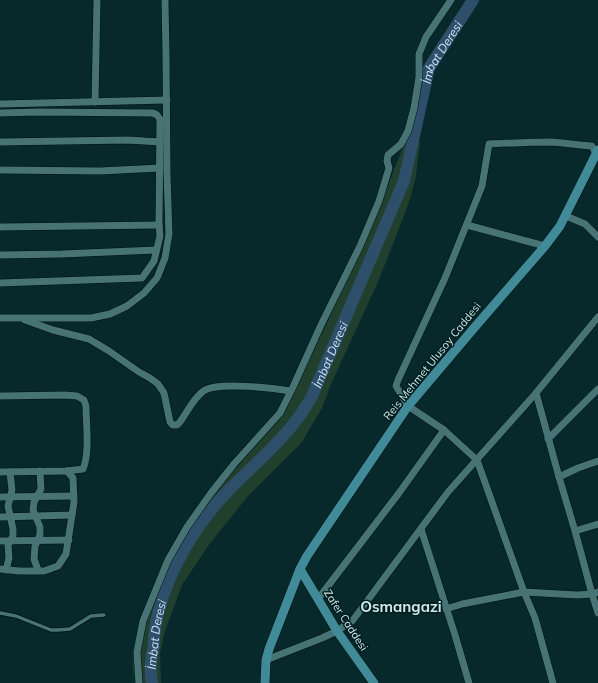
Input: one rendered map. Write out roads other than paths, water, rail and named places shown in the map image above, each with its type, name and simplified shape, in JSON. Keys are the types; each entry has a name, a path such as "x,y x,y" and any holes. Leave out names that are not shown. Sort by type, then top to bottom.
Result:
{"street":[{"path":"95,102 97,0"},
{"path":"0,318 91,318 110,314 127,306 144,293 157,278 165,258 169,234 165,0"},
{"path":"140,683 137,652 143,621 168,560 187,527 211,494 234,464 280,413 360,246 379,200 388,168 388,155 401,144 408,131 418,85 420,54 426,37 452,0"},
{"path":"0,104 167,100"},
{"path":"0,113 153,113 160,119 160,236 154,261 142,278 0,283"},
{"path":"0,142 128,140 160,142"},
{"path":"553,683 535,618 524,592 477,460 444,430 408,406 396,386 445,278 482,186 489,144 552,142 592,146 597,152"},
{"name":"Reis Mehmet Ulusoy Caddesi","path":"265,683 266,660 300,569 316,541 408,406 545,246 560,226 597,152"},
{"path":"0,170 100,171 160,168"},
{"path":"566,216 585,224 598,237"},
{"path":"0,227 159,225"},
{"path":"467,225 545,246"},
{"path":"0,255 156,250"},
{"path":"266,660 322,638 337,631 353,620 448,492 536,393 598,317"},
{"path":"20,318 53,330 89,339 150,378 158,384 164,393 170,422 173,425 177,425 180,422 198,396 205,390 213,387 229,386 291,391"},
{"path":"548,439 598,389"},
{"path":"536,393 575,532 595,593 598,613"},
{"path":"0,396 77,396 84,400 86,406 87,444 86,462 83,468 67,471 0,472"},
{"path":"318,599 399,493 444,430"},
{"path":"559,477 598,461"},
{"path":"38,570 34,559 35,546 40,535 40,527 33,510 34,502 41,489 40,471"},
{"path":"10,472 12,490 8,506 14,529 13,536 8,545 9,558 3,570 44,570 58,566 66,554 74,496 73,478 67,471"},
{"path":"0,497 74,496"},
{"path":"0,517 72,515"},
{"path":"575,532 598,524"},
{"path":"421,529 469,683"},
{"path":"0,541 69,540"},
{"name":"Zafer Caddesi","path":"300,569 337,631 374,683"},
{"path":"446,609 462,604 524,592 577,595 595,593"}],"lane":[{"path":"0,613 16,616 50,630 70,629 91,616 104,615"}],"waterway":[{"name":"İmbat Deresi","path":"152,683 151,661 155,627 169,580 185,548 205,518 228,491 295,423 312,396 404,181 429,68 473,0"}],"district":[{"name":"Osmangazi","path":"401,606"}]}
